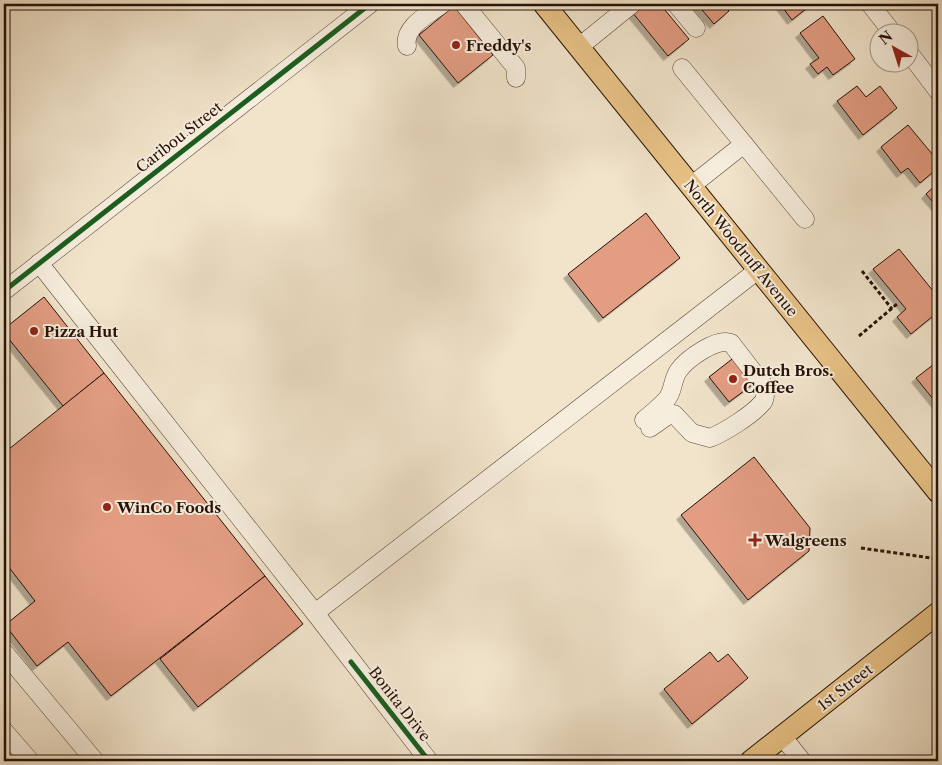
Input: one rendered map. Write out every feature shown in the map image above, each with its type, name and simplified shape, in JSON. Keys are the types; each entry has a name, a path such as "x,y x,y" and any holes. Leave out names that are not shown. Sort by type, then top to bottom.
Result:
{"main road":[{"name":"North Woodruff Avenue","path":"544,4 938,492"},
{"name":"1st Street","path":"751,761 938,613"}],"street":[{"name":"Caribou Street","path":"4,291 370,4"},
{"path":"407,46 407,34 412,28 442,4"},
{"path":"464,4 516,68 516,78"},
{"path":"579,47 632,4"},
{"path":"676,4 696,28"},
{"path":"870,4 884,22"},
{"path":"920,67 938,91"},
{"path":"682,68 805,219"},
{"path":"691,186 744,144"},
{"name":"Bonita Drive","path":"39,263 429,761"},
{"path":"315,613 758,270"},
{"path":"726,341 731,343 765,387 766,396 763,402 730,427 710,438 692,433 674,414 647,424 667,398 679,370 707,348 719,342 726,341"},
{"path":"4,652 95,761"},
{"path":"4,731 30,761"},
{"path":"782,736 802,761"}],"path":[{"path":"862,271 892,309"},
{"path":"859,336 897,304"},
{"path":"861,548 938,559"}],"building":[{"path":"642,4 660,4 689,39 668,56 632,12"},
{"path":"697,4 722,4 729,11 714,24"},
{"path":"780,4 812,4 792,20"},
{"name":"Freddy's","path":"454,6 493,55 458,83 419,35"},
{"path":"823,16 855,59 833,75 827,67 818,74 810,64 819,58 800,33"},
{"path":"857,86 866,97 880,86 897,108 863,135 837,101"},
{"path":"908,125 938,161 938,168 920,183 908,168 901,173 881,147"},
{"path":"938,183 938,208 926,194"},
{"path":"646,213 680,258 603,318 568,274"},
{"path":"899,249 938,297 938,312 911,334 897,317 906,309 873,269"},
{"path":"44,297 104,373 63,406 4,333 4,329"},
{"name":"Dutch Bros. Coffee","path":"736,356 756,382 729,402 709,377"},
{"path":"938,361 938,405 916,378"},
{"name":"WinCo Foods","path":"104,373 265,576 111,696 68,642 37,666 5,625 35,601 4,561 4,453"},
{"name":"Walgreens","path":"754,457 810,528 809,551 748,600 681,515"},
{"path":"265,576 303,624 198,707 160,659"},
{"path":"710,652 718,662 728,654 748,678 692,724 664,689"}],"cycle path":[{"path":"4,291 370,4"},
{"path":"351,662 429,761"}],"place":[{"name":"Freddy's","path":"456,45"},
{"name":"Pizza Hut","path":"34,331"},
{"name":"Dutch Bros. Coffee","path":"733,379"},
{"name":"WinCo Foods","path":"107,507"},
{"name":"Walgreens","path":"755,540"}]}
